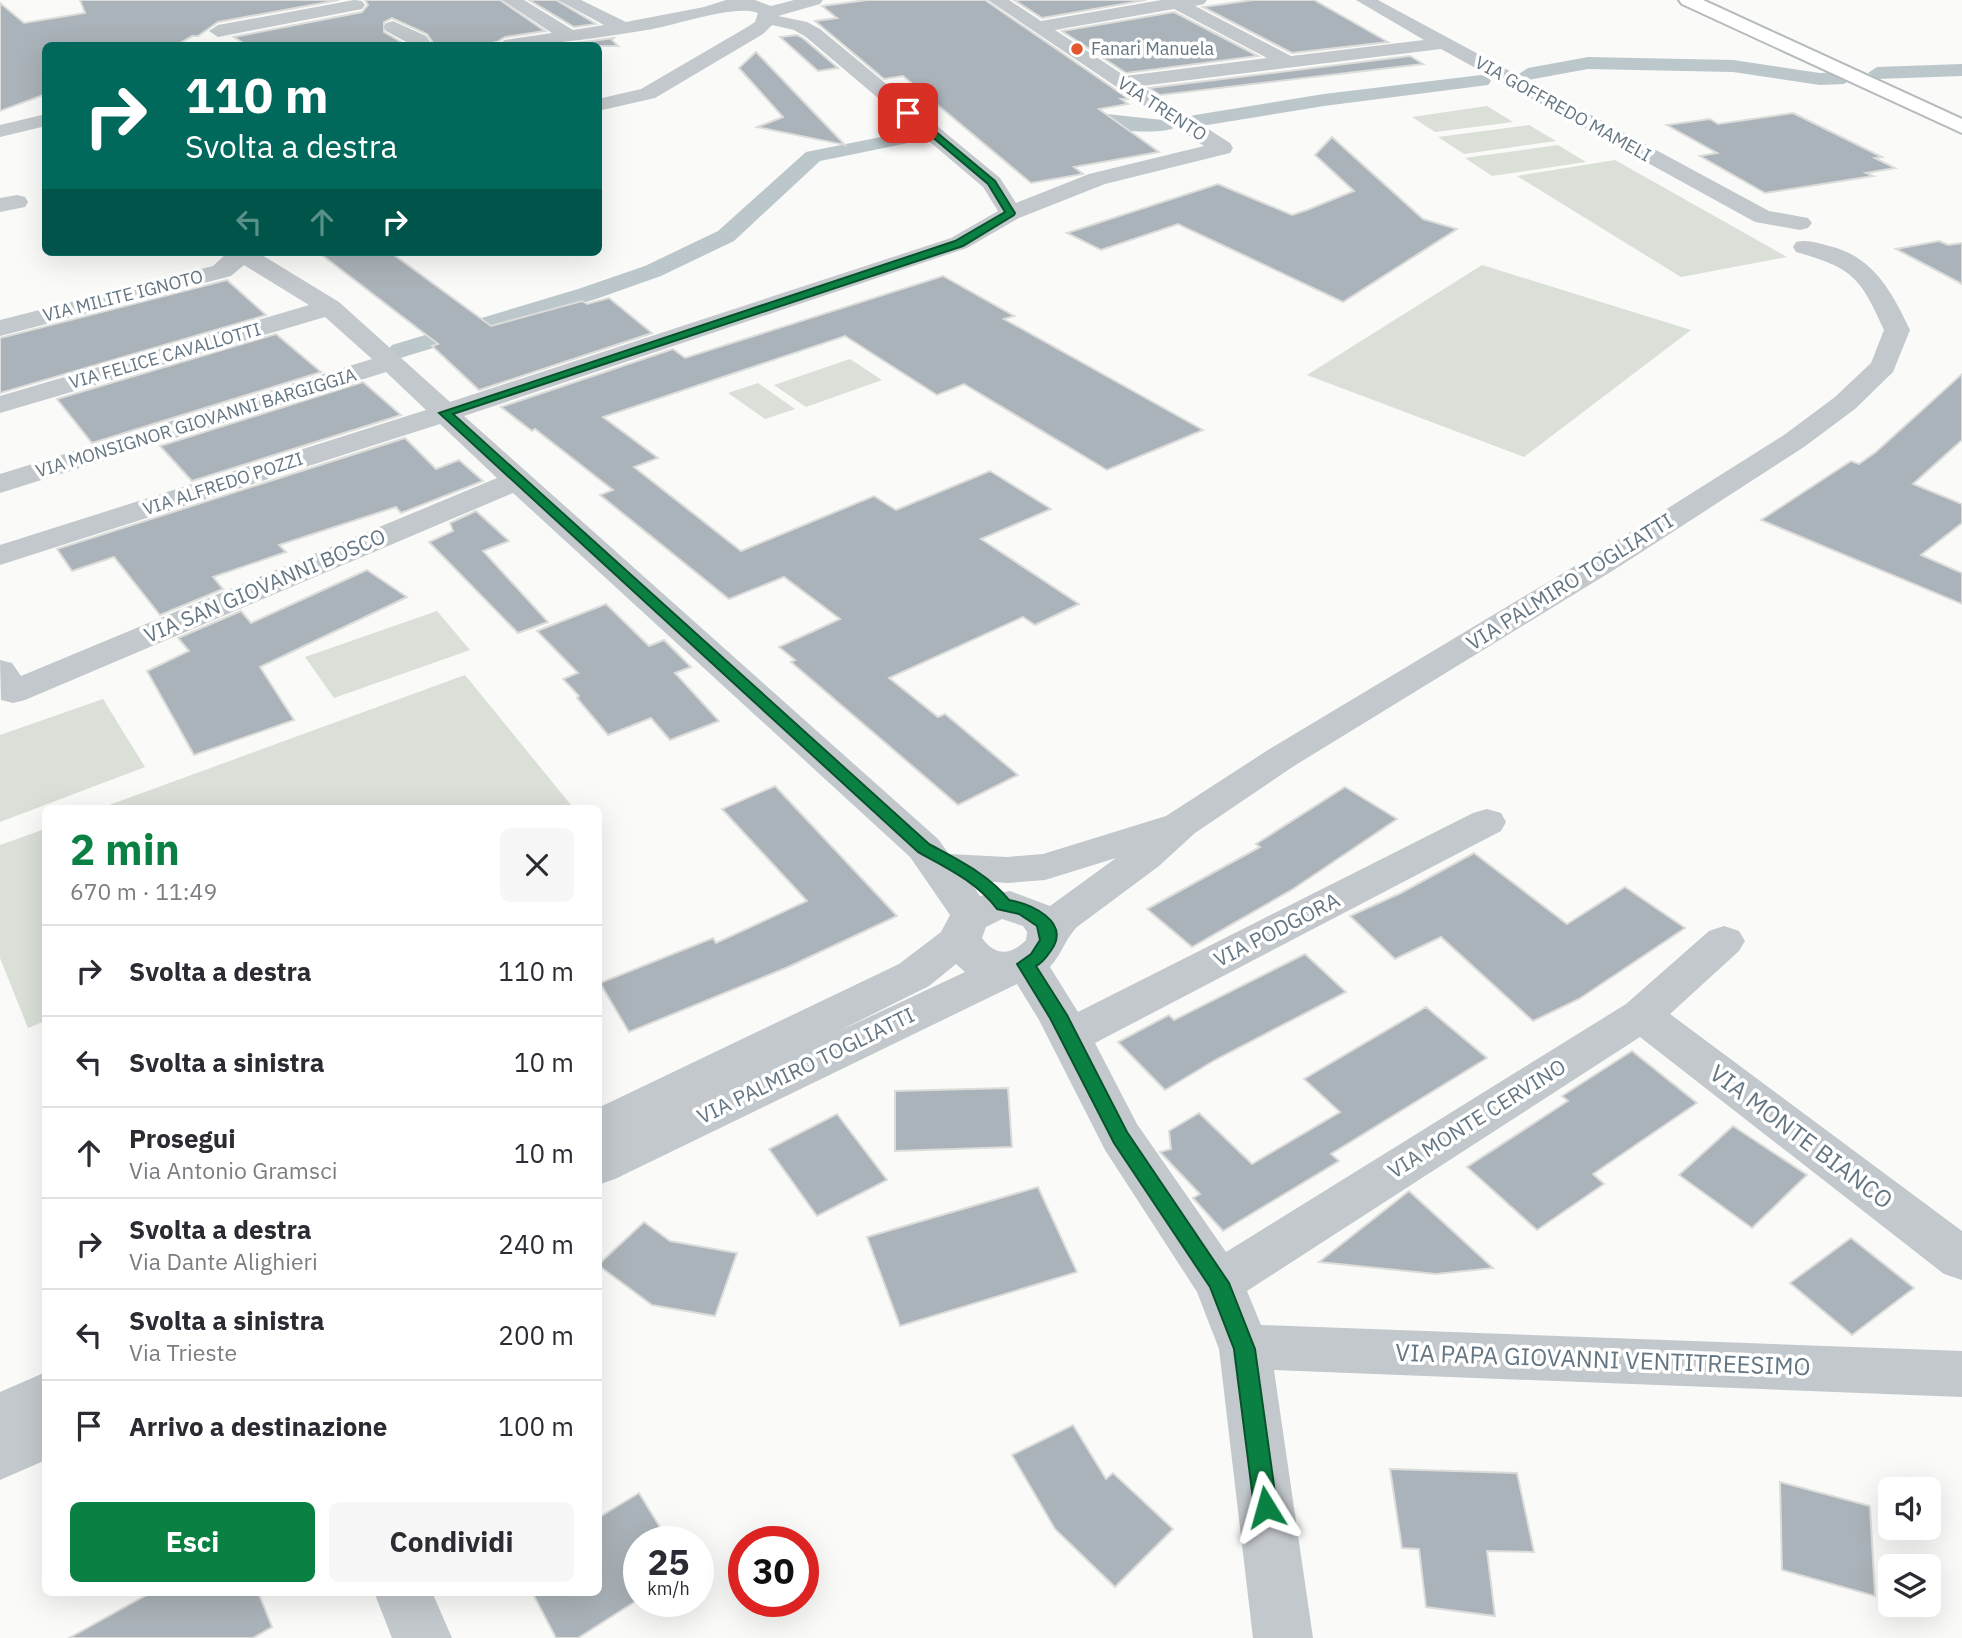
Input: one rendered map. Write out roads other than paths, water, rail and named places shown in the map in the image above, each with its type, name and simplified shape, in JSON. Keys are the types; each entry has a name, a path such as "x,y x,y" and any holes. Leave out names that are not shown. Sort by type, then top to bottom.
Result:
{"main road":[{"path":"1688,0 1962,127"}],"street":[{"path":"511,0 569,36"},
{"path":"567,0 621,27"},
{"path":"531,42 715,13 744,23 757,10 804,0"},
{"path":"757,10 814,0"},
{"name":"VIA TRENTO","path":"998,0 1222,148"},
{"path":"1039,27 1173,2 1198,0"},
{"name":"VIA GOFFREDO MAMELI","path":"1365,0 1770,225 1786,241 1805,247 1837,240 1882,295"},
{"path":"1173,2 1287,61"},
{"path":"218,31 356,5"},
{"path":"201,41 218,31 242,8"},
{"path":"602,104 648,94 763,26 757,10"},
{"path":"757,10 813,33 992,183 1011,213"},
{"path":"715,13 737,32 738,40"},
{"path":"393,27 421,42"},
{"path":"1121,82 1444,43"},
{"path":"0,131 42,121"},
{"name":"VIA ALFREDO POZZI","path":"0,555 445,413 959,243 1011,213 1097,179 1222,148"},
{"path":"1770,225 1800,223 1837,240"},
{"name":"VIA MILITE IGNOTO","path":"0,316 227,256"},
{"name":"VIA MILITE IGNOTO","path":"0,328 222,271 238,256"},
{"path":"248,256 330,307 517,481 939,857 987,916"},
{"name":"VIA PALMIRO TOGLIATTI","path":"602,1164 1029,954 1063,917 1145,857 1181,824 1293,751 1618,554 1794,441 1835,411 1883,366 1898,330 1882,295"},
{"name":"VIA FELICE CAVALLOTTI","path":"0,405 330,307"},
{"name":"VIA MONSIGNOR GIOVANNI BARGIGGIA","path":"0,484 391,362"},
{"name":"VIA SAN GIOVANNI BOSCO","path":"7,681 517,481"},
{"name":"VIA PODGORA","path":"1068,1037 1487,822"},
{"name":"VIA PALMIRO TOGLIATTI","path":"939,857 1007,870 1045,867 1181,824"},
{"name":"VIA PALMIRO TOGLIATTI","path":"602,1127 897,985 1033,881 1066,862"},
{"path":"987,916 1035,914 1029,954 1068,1037 1121,1137 1219,1283 1245,1349 1283,1638"},
{"path":"987,916 970,955 979,961 1002,967 1029,954"},
{"name":"VIA MONTE CERVINO","path":"1219,1283 1641,1015 1724,941"},
{"name":"VIA MONTE BIANCO","path":"1641,1015 1962,1259"},
{"name":"VIA PAPA GIOVANNI VENTITREESIMO","path":"1245,1349 1273,1347 1962,1374"},
{"path":"0,1418 42,1398"},
{"path":"0,1455 42,1435"},
{"path":"404,1596 422,1638"}],"waterway":[{"path":"1528,74 1588,63 1733,66 1820,79 1844,78"},
{"path":"1877,73 1962,70"},
{"path":"1195,121 1324,100 1481,81"},
{"path":"1069,116 1136,125 1165,125"},
{"path":"401,350 587,294 653,271 726,236 813,156 921,135"}],"place":[{"name":"Fanari Manuela","path":"1077,49"}]}
